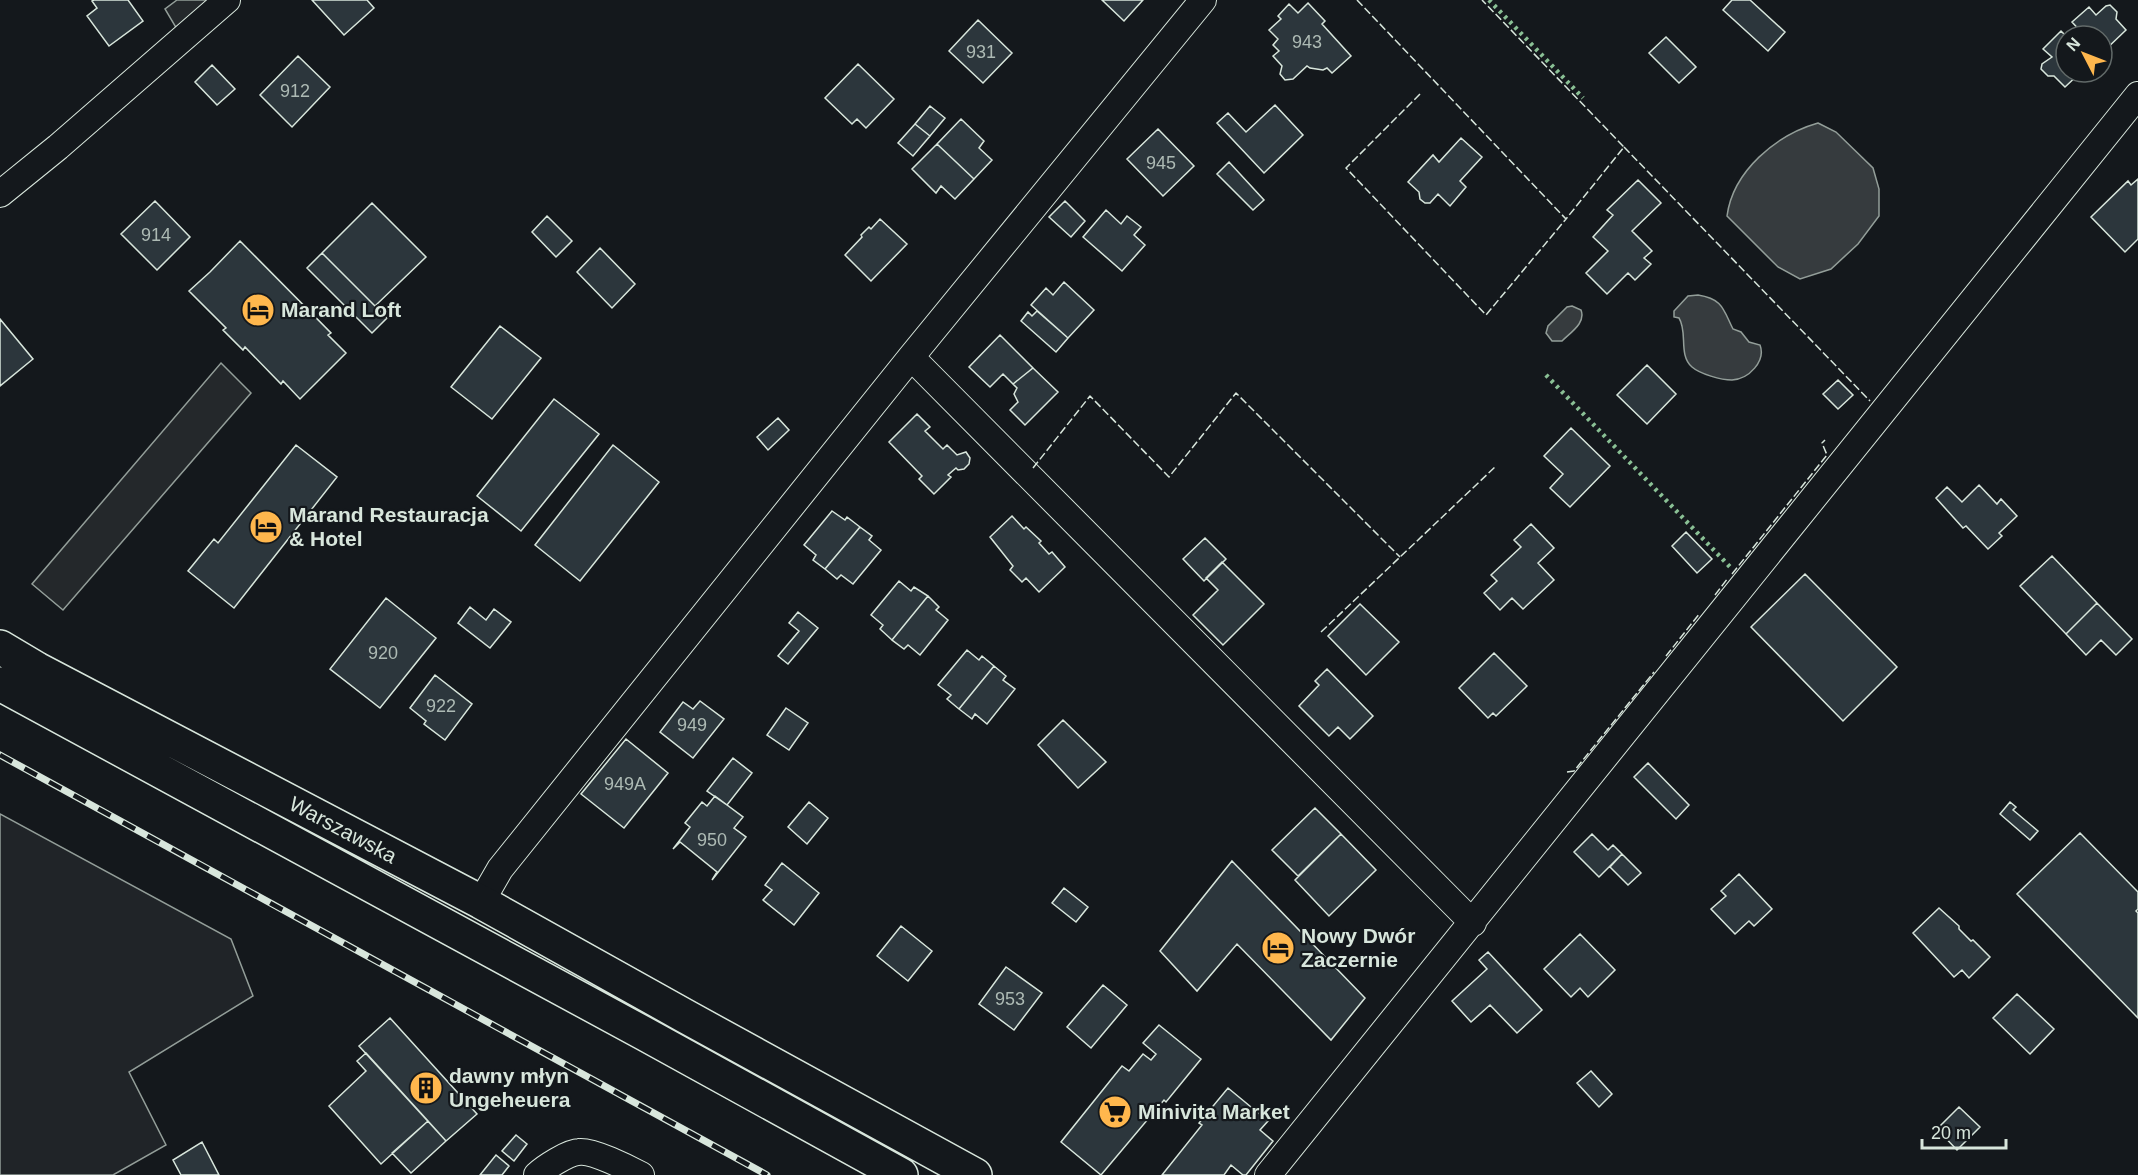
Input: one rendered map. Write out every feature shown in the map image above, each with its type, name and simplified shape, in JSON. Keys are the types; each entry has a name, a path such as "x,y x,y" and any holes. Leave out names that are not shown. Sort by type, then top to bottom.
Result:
{"main road":[{"name":"Warszawska","path":"0,647 37,669 481,902 975,1175"},
{"name":"Warszawska","path":"0,684 901,1175"}],"street":[{"path":"0,194 58,147 227,0"},
{"path":"481,902 500,869 911,357 1203,0"},
{"path":"1268,1175 2138,95"},
{"path":"911,357 1473,923"},
{"path":"537,1175 545,1167 578,1152 612,1161 641,1175"}],"shaded area":[{"path":"177,0 217,0 178,31 165,9"},
{"path":"1818,123 1836,132 1873,168 1879,189 1879,216 1858,244 1831,269 1800,279 1778,267 1727,216 1738,184 1759,157 1787,136"},
{"path":"1698,295 1717,302 1733,329 1741,332 1749,342 1760,345 1761,357 1750,373 1732,380 1717,378 1696,370 1688,362 1684,350 1682,324 1679,318 1674,317 1674,311 1688,296"},
{"path":"1572,306 1581,310 1580,323 1562,341 1552,341 1546,333 1548,326 1567,307"},
{"path":"221,363 251,393 63,610 32,584"},
{"path":"0,814 231,939 253,996 129,1072 166,1145 113,1175 0,1175"}],"building":[{"path":"128,0 143,21 109,46 87,16 97,8 92,1"},
{"path":"312,0 367,0 374,8 344,35"},
{"path":"1102,0 1143,0 1124,21"},
{"path":"1732,0 1750,0 1785,32 1768,51 1723,10"},
{"path":"1308,3 1325,21 1322,24 1351,56 1332,73 1327,68 1323,70 1307,66 1293,79 1285,80 1280,74 1282,66 1273,56 1279,51 1273,45 1278,39 1269,30 1281,19 1278,16 1289,4 1298,13"},
{"path":"2110,5 2117,12 2116,19 2126,30 2114,42 2114,24 2074,24 2072,22 2089,7 2096,15"},
{"path":"978,20 1012,53 983,83 949,51"},
{"path":"1666,37 1696,67 1679,83 1649,53"},
{"path":"2054,38 2054,76 2048,76 2041,69 2042,64 2052,57 2043,49"},
{"path":"298,56 330,87 292,127 260,95"},
{"path":"858,64 894,99 866,128 857,119 852,124 825,98"},
{"path":"212,65 235,89 217,105 195,82"},
{"path":"1275,105 1303,135 1264,173 1217,123 1228,113 1246,132"},
{"path":"930,106 945,118 930,136 915,124"},
{"path":"961,119 984,141 979,148 992,160 974,179 937,144"},
{"path":"915,124 930,136 913,156 898,143"},
{"path":"1158,129 1194,166 1163,196 1127,159"},
{"path":"1461,138 1482,157 1460,181 1466,187 1450,206 1438,194 1430,203 1425,203 1420,199 1419,192 1408,182 1433,155 1439,162"},
{"path":"937,144 974,179 955,199 941,186 936,193 912,169"},
{"path":"1229,162 1264,200 1253,210 1217,174"},
{"path":"2138,179 2138,239 2125,252 2091,217 2128,181 2131,185"},
{"path":"1638,180 1661,203 1632,231 1652,251 1644,258 1651,264 1635,280 1628,273 1607,294 1586,273 1608,251 1593,237 1613,215 1607,210"},
{"path":"155,201 190,237 157,270 121,234"},
{"path":"1065,201 1085,221 1071,237 1049,217"},
{"path":"372,203 426,257 375,306 322,253"},
{"path":"1106,210 1121,224 1127,216 1141,227 1134,235 1145,245 1122,271 1083,237"},
{"path":"547,216 572,241 556,257 532,232"},
{"path":"880,219 907,244 871,281 845,255 862,237 861,235 869,227 871,229"},
{"name":"Marand Loft","path":"240,241 331,333 328,335 346,353 300,399 283,381 281,384 245,347 243,350 223,330 226,328 189,291"},
{"path":"600,248 635,284 612,308 577,272"},
{"path":"322,253 387,318 372,333 307,268"},
{"path":"1064,282 1094,310 1068,338 1031,305 1046,288 1053,295"},
{"path":"1037,311 1068,338 1056,352 1021,321 1028,312 1032,316"},
{"path":"0,319 33,359 0,386"},
{"path":"500,326 541,358 492,419 451,387"},
{"path":"1000,335 1033,368 1013,384 1003,374 990,387 969,367"},
{"path":"1647,365 1676,394 1647,424 1617,395"},
{"path":"1033,368 1058,392 1025,425 1010,410 1018,402 1014,394 1017,388 1013,384"},
{"path":"1838,380 1853,395 1838,409 1823,394"},
{"path":"554,399 599,434 521,531 477,496"},
{"path":"917,414 930,427 925,431 943,449 947,445 957,455 966,452 970,458 969,464 964,469 956,468 948,475 951,477 934,494 919,479 922,476 889,442"},
{"path":"778,418 789,430 768,450 757,437"},
{"path":"1571,428 1610,466 1570,507 1550,488 1563,474 1544,456"},
{"path":"296,445 337,477 234,608 188,571 214,539 218,543"},
{"path":"613,445 659,482 580,581 535,545"},
{"path":"1979,485 1997,504 2001,499 2017,516 1999,533 2002,536 1988,549 1966,526 1963,528 1936,498 1947,487 1962,502"},
{"path":"832,511 845,520 847,517 860,527 825,569 813,560 816,555 804,545"},
{"path":"1012,516 1024,529 1026,527 1041,541 1039,543 1049,554 1052,552 1065,567 1039,592 1026,578 1022,582 1010,570 1013,566 990,537"},
{"path":"1531,524 1554,548 1538,563 1554,580 1523,609 1512,598 1500,610 1484,593 1497,581 1491,575 1521,547 1514,540"},
{"path":"860,527 872,536 869,540 881,550 853,584 841,575 837,579 825,569"},
{"path":"1686,532 1712,559 1697,573 1672,546"},
{"path":"1205,538 1226,559 1204,581 1183,559"},
{"path":"2052,556 2097,603 2066,634 2020,586"},
{"path":"1222,562 1264,604 1223,645 1193,615 1218,590 1206,578"},
{"path":"1805,574 1897,667 1843,721 1751,627"},
{"path":"899,581 911,591 914,587 928,596 892,640 880,629 883,625 871,615"},
{"path":"928,596 939,607 936,610 948,620 920,655 908,645 904,649 892,640"},
{"path":"386,598 436,638 380,708 330,669"},
{"path":"2097,603 2132,639 2116,655 2101,640 2086,655 2066,634"},
{"path":"1360,604 1399,642 1366,675 1328,636"},
{"path":"470,607 486,620 494,609 511,622 490,648 458,623"},
{"path":"798,612 818,628 788,664 778,656 799,631 789,623"},
{"path":"967,650 979,660 982,656 994,666 959,709 947,699 951,695 938,685"},
{"path":"1494,653 1527,686 1496,716 1493,713 1488,718 1459,688"},
{"path":"994,666 1006,676 1003,680 1015,689 987,724 975,714 972,719 959,709"},
{"path":"1327,669 1373,716 1350,739 1338,727 1329,736 1299,706 1319,685 1315,681"},
{"path":"435,675 472,704 445,740 424,724 426,721 410,708"},
{"path":"700,701 724,719 693,758 660,732 683,702 693,709"},
{"path":"786,708 808,723 789,750 767,735"},
{"path":"1063,720 1106,762 1078,788 1038,745"},
{"path":"626,739 668,773 624,828 581,794"},
{"path":"733,758 752,773 727,805 707,791"},
{"path":"1648,763 1689,805 1676,819 1634,777"},
{"path":"715,796 743,817 734,828 746,837 712,880 717,872 680,842 673,849 690,827 685,823 702,802 707,806"},
{"path":"809,802 828,818 807,844 788,827"},
{"path":"2010,802 2016,807 2013,810 2038,831 2030,840 2000,814"},
{"path":"1315,808 1341,834 1298,876 1272,850"},
{"path":"2080,833 2138,892 2136,911 2138,913 2138,1018 2017,894"},
{"path":"1341,834 1376,870 1329,916 1295,880"},
{"path":"1592,834 1608,850 1613,845 1622,854 1599,877 1574,852"},
{"path":"1622,854 1641,873 1628,885 1610,867"},
{"name":"Nowy Dwór Zaczernie","path":"1232,861 1365,998 1331,1040 1237,944 1197,991 1160,951"},
{"path":"782,863 819,893 794,925 763,900 772,890 765,885"},
{"path":"1739,874 1772,909 1754,926 1749,921 1735,934 1711,909 1726,896 1721,891"},
{"path":"1064,888 1088,907 1076,922 1052,903"},
{"path":"1939,908 1990,957 1969,978 1962,970 1954,977 1913,933"},
{"path":"901,926 932,951 908,981 877,956"},
{"path":"1580,934 1615,970 1588,997 1580,988 1571,997 1544,969"},
{"path":"1488,952 1542,1010 1517,1033 1490,1005 1471,1022 1452,1001 1487,969 1479,960"},
{"path":"1006,967 1042,993 1014,1030 979,1004"},
{"path":"1103,985 1127,1005 1091,1048 1067,1027"},
{"path":"2017,994 2054,1029 2030,1054 1993,1018"},
{"name":"dawny młyn Ungeheuera","path":"390,1018 477,1114 446,1141 359,1046"},
{"path":"1159,1025 1201,1059 1101,1175 1061,1142 1122,1066 1129,1071 1143,1054 1151,1060 1156,1054 1143,1043"},
{"path":"366,1053 428,1121 381,1164 329,1106 366,1071 357,1061"},
{"path":"1591,1071 1612,1094 1599,1107 1577,1083"},
{"path":"1228,1088 1268,1121 1260,1130 1273,1141 1246,1175 1231,1165 1224,1175 1162,1175 1202,1125 1199,1123"},
{"path":"1959,1107 1980,1127 1957,1150 1937,1129"},
{"path":"428,1121 446,1141 411,1173 392,1153"},
{"path":"516,1135 527,1144 514,1161 502,1151"},
{"path":"202,1142 219,1175 181,1175 173,1160"},
{"path":"496,1155 509,1166 502,1175 480,1175"}],"railway":[{"path":"0,755 767,1175"}],"hedge":[{"path":"1489,0 1583,98"},
{"path":"1546,375 1732,569"}],"fence":[{"path":"1357,0 1566,219 1624,147 1482,0"},
{"path":"1420,94 1346,168 1486,315 1566,219"},
{"path":"1624,147 1870,401"},
{"path":"1033,468 1090,396 1169,477 1236,393 1400,557"},
{"path":"1732,574 1827,455 1822,443 1825,440"},
{"path":"1321,632 1495,467"},
{"path":"1715,595 1728,578"},
{"path":"1666,656 1700,613"},
{"path":"1567,772 1574,771 1654,672"}],"place":[{"name":"Marand Loft","path":"258,310"},
{"name":"Marand Restauracja & Hotel","path":"266,527"},
{"name":"Nowy Dwór Zaczernie","path":"1278,948"},
{"name":"dawny młyn Ungeheuera","path":"426,1088"},
{"name":"Minivita Market","path":"1115,1112"}]}
